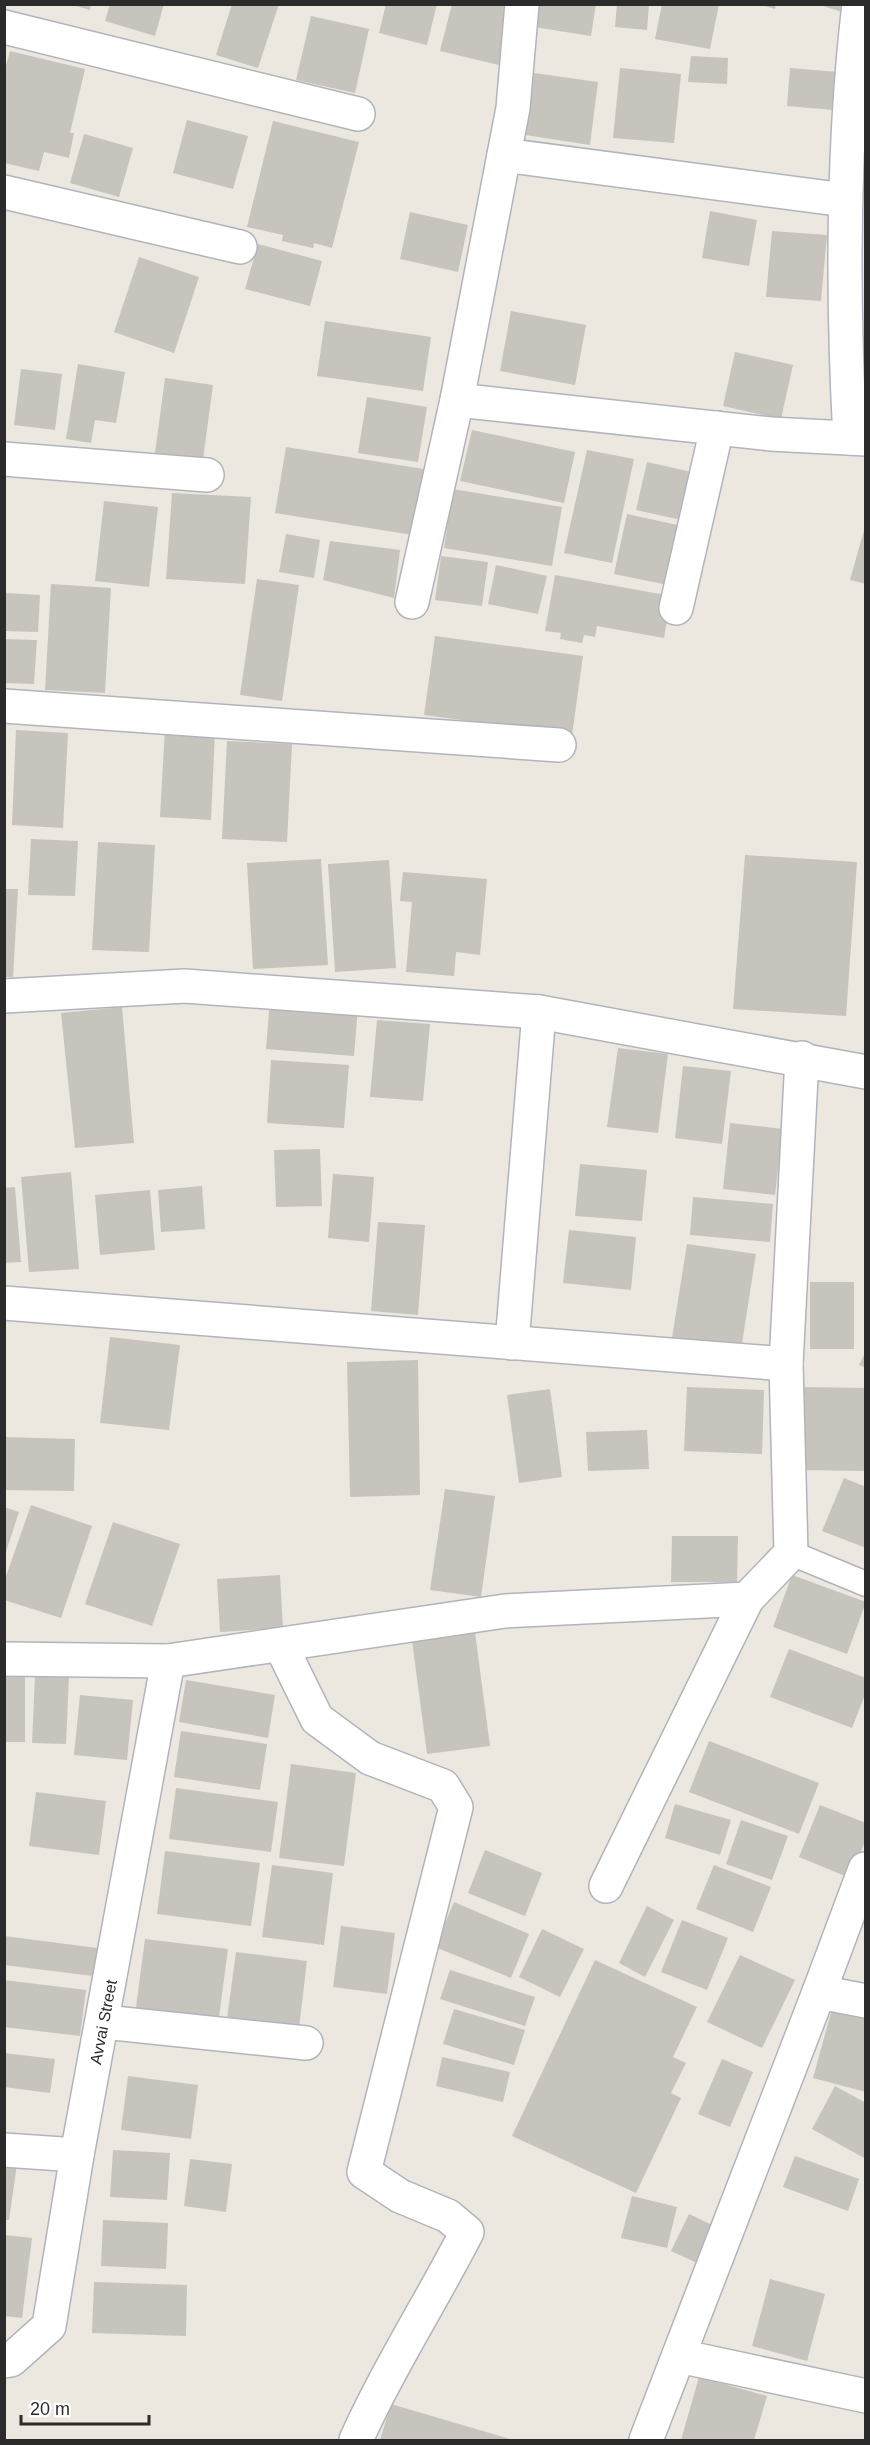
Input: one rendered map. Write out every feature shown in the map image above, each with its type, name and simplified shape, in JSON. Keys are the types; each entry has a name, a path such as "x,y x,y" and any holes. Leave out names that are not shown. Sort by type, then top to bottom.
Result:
{"street":[{"path":"412,602 457,400 513,108 522,4"},
{"path":"457,400 717,428 858,438 844,327 845,156 859,4"},
{"path":"4,27 358,114"},
{"path":"504,155 845,200"},
{"path":"4,192 240,247"},
{"path":"676,608 717,428"},
{"path":"4,459 207,475"},
{"path":"4,706 559,746"},
{"path":"4,996 185,986 539,1012 802,1058 866,1072"},
{"path":"512,1343 539,1012"},
{"path":"606,1886 747,1599 791,1553 786,1364 802,1058"},
{"path":"4,1303 786,1364"},
{"path":"4,1659 168,1661 505,1611 747,1599"},
{"path":"281,1646 317,1719 370,1758 443,1786 456,1807 364,2172 400,2196 448,2216 467,2232 429,2307 375,2398 356,2440"},
{"name":"Avvai Street","path":"4,2361 11,2360 49,2326 77,2155 104,2022 168,1661"},
{"path":"646,2440 865,1869"},
{"path":"819,1992 866,2001"},
{"path":"104,2022 306,2043"},
{"path":"4,2150 77,2155"},
{"path":"679,2356 866,2396"}],"lane":[{"path":"791,1553 866,1584"}],"building":[{"path":"69,4 91,4 90,10"},
{"path":"110,4 164,4 155,36 105,21"},
{"path":"232,4 279,4 258,68 216,55"},
{"path":"386,4 437,4 427,45 379,33"},
{"path":"452,4 512,4 499,65 440,51"},
{"path":"537,4 596,4 591,36 534,27"},
{"path":"617,4 649,4 647,30 615,27"},
{"path":"662,4 719,4 710,49 655,39"},
{"path":"758,4 776,4 775,9"},
{"path":"817,4 844,4 842,12"},
{"path":"311,16 369,29 355,93 296,80"},
{"path":"10,51 85,69 70,133 74,133 69,158 44,152 39,171 4,163 4,73"},
{"path":"691,56 728,58 727,84 688,82"},
{"path":"620,68 681,74 674,143 613,138"},
{"path":"790,68 850,73 846,111 787,106"},
{"path":"534,73 598,82 590,145 525,135"},
{"path":"187,120 248,136 233,189 173,173"},
{"path":"273,121 359,142 332,248 314,243 313,248 282,241 283,235 247,227"},
{"path":"84,134 133,148 119,197 70,183"},
{"path":"710,211 757,220 749,266 702,258"},
{"path":"410,212 468,225 458,272 400,259"},
{"path":"772,231 827,235 821,301 766,297"},
{"path":"258,244 322,261 310,306 245,289"},
{"path":"139,257 199,277 174,353 114,332"},
{"path":"511,311 586,325 575,385 500,371"},
{"path":"325,321 431,337 423,391 317,376"},
{"path":"735,352 793,365 781,419 723,406"},
{"path":"78,364 125,372 116,423 95,420 91,443 66,439"},
{"path":"21,369 62,374 55,430 14,425"},
{"path":"165,378 213,385 203,459 155,453"},
{"path":"367,397 427,407 418,462 358,453"},
{"path":"472,430 575,452 564,503 460,481"},
{"path":"286,447 430,470 419,536 275,513"},
{"path":"587,450 634,459 612,563 564,553"},
{"path":"647,462 696,473 686,521 636,510"},
{"path":"453,489 562,507 552,566 444,548"},
{"path":"172,493 251,497 245,584 166,579"},
{"path":"104,501 158,507 149,587 95,581"},
{"path":"627,514 682,526 668,585 614,574"},
{"path":"866,523 866,584 850,580"},
{"path":"286,534 320,540 314,578 279,572"},
{"path":"330,541 400,550 394,598 323,580"},
{"path":"441,556 488,562 482,606 435,600"},
{"path":"496,565 547,576 538,614 488,604"},
{"path":"555,575 671,596 664,638 597,626 595,637 584,635 582,643 560,639 561,633 545,631"},
{"path":"257,579 299,585 282,701 240,695"},
{"path":"51,584 111,588 105,693 45,690"},
{"path":"4,593 40,595 38,632 4,631"},
{"path":"435,636 583,656 572,735 424,715"},
{"path":"4,639 37,640 34,684 4,683"},
{"path":"165,728 215,731 211,820 160,817"},
{"path":"16,730 68,733 63,828 12,825"},
{"path":"227,741 292,744 287,842 222,839"},
{"path":"31,839 78,841 75,896 28,895"},
{"path":"98,842 155,845 149,952 92,950"},
{"path":"745,855 857,862 846,1016 733,1009"},
{"path":"321,859 328,965 253,969 247,863"},
{"path":"389,860 396,968 335,972 328,864"},
{"path":"403,872 487,879 480,955 456,952 454,976 406,972 412,902 400,901"},
{"path":"4,889 18,889 13,977 4,977"},
{"path":"270,1000 358,1007 354,1056 266,1049"},
{"path":"122,1007 134,1143 75,1148 61,1013"},
{"path":"377,1020 430,1024 423,1101 370,1097"},
{"path":"618,1048 668,1054 658,1133 607,1127"},
{"path":"271,1060 349,1065 344,1128 267,1123"},
{"path":"683,1066 731,1071 722,1144 675,1138"},
{"path":"730,1123 783,1129 775,1195 723,1189"},
{"path":"320,1149 322,1206 276,1207 274,1150"},
{"path":"580,1164 647,1170 642,1221 575,1216"},
{"path":"71,1172 79,1269 29,1272 21,1177"},
{"path":"333,1174 374,1177 369,1242 328,1238"},
{"path":"202,1186 205,1229 161,1232 158,1190"},
{"path":"15,1187 21,1262 4,1263 4,1188"},
{"path":"150,1190 155,1250 100,1255 95,1195"},
{"path":"693,1197 773,1204 770,1242 690,1235"},
{"path":"378,1222 425,1225 418,1315 371,1311"},
{"path":"569,1230 636,1237 631,1290 563,1283"},
{"path":"687,1244 756,1254 740,1356 671,1344"},
{"path":"810,1282 854,1282 854,1349 810,1349"},
{"path":"110,1337 180,1345 169,1430 100,1423"},
{"path":"866,1351 866,1368 859,1365"},
{"path":"418,1360 420,1495 350,1497 347,1362"},
{"path":"687,1387 764,1390 762,1454 684,1451"},
{"path":"802,1387 866,1388 866,1471 800,1470"},
{"path":"550,1389 562,1477 519,1483 507,1395"},
{"path":"647,1430 649,1469 588,1471 586,1432"},
{"path":"4,1437 75,1439 74,1491 4,1490"},
{"path":"844,1478 866,1487 866,1548 822,1531"},
{"path":"445,1489 495,1496 481,1597 430,1590"},
{"path":"31,1505 92,1526 61,1618 4,1600 4,1582"},
{"path":"4,1507 19,1512 5,1555 4,1555"},
{"path":"113,1522 180,1544 152,1626 85,1604"},
{"path":"672,1536 738,1536 737,1582 671,1582"},
{"path":"280,1575 283,1628 220,1632 217,1579"},
{"path":"792,1575 866,1602 847,1654 773,1627"},
{"path":"474,1625 490,1746 427,1754 411,1633"},
{"path":"789,1649 866,1678 866,1692 852,1728 770,1697"},
{"path":"4,1673 25,1673 25,1742 4,1742"},
{"path":"35,1675 69,1676 66,1744 32,1743"},
{"path":"186,1680 275,1695 268,1738 179,1722"},
{"path":"80,1695 133,1700 127,1760 74,1755"},
{"path":"181,1731 267,1744 260,1790 174,1777"},
{"path":"709,1741 819,1783 799,1834 689,1792"},
{"path":"291,1764 356,1773 344,1866 279,1858"},
{"path":"176,1788 278,1802 271,1852 169,1839"},
{"path":"36,1792 106,1801 99,1855 29,1846"},
{"path":"675,1804 731,1820 720,1855 665,1838"},
{"path":"820,1805 866,1823 866,1839 850,1878 799,1857"},
{"path":"741,1820 788,1836 772,1880 726,1864"},
{"path":"485,1850 542,1873 525,1916 468,1893"},
{"path":"165,1851 260,1863 251,1926 157,1914"},
{"path":"272,1865 333,1873 324,1945 262,1937"},
{"path":"714,1865 771,1887 753,1932 696,1909"},
{"path":"454,1902 529,1934 511,1978 435,1947"},
{"path":"647,1906 674,1920 645,1977 619,1963"},
{"path":"682,1920 728,1938 707,1990 661,1972"},
{"path":"341,1926 395,1933 387,1994 333,1987"},
{"path":"542,1929 584,1949 560,1997 519,1977"},
{"path":"4,1936 105,1949 101,1977 4,1965"},
{"path":"145,1939 228,1949 218,2025 135,2015"},
{"path":"236,1952 307,1961 299,2028 227,2019"},
{"path":"740,1955 795,1980 762,2048 707,2022"},
{"path":"595,1960 697,2007 673,2057 686,2063 671,2093 681,2098 636,2193 512,2136"},
{"path":"450,1970 535,1997 525,2026 440,1999"},
{"path":"4,1980 86,1990 80,2036 4,2027"},
{"path":"454,2009 525,2030 514,2065 443,2044"},
{"path":"832,2009 866,2019 866,2092 813,2078"},
{"path":"4,2053 55,2059 50,2093 4,2087"},
{"path":"442,2057 510,2072 503,2102 436,2086"},
{"path":"722,2059 753,2072 730,2127 698,2114"},
{"path":"128,2076 198,2085 191,2139 121,2130"},
{"path":"835,2086 866,2103 864,2158 812,2129"},
{"path":"113,2150 170,2153 167,2200 110,2197"},
{"path":"795,2156 859,2179 848,2211 783,2187"},
{"path":"190,2159 232,2164 226,2212 184,2206"},
{"path":"4,2162 17,2164 9,2220 4,2220"},
{"path":"632,2196 677,2207 667,2248 621,2238"},
{"path":"689,2214 714,2226 697,2263 671,2251"},
{"path":"103,2220 168,2223 166,2269 101,2266"},
{"path":"4,2235 32,2238 22,2318 4,2316"},
{"path":"770,2279 825,2294 807,2361 752,2346"},
{"path":"94,2282 187,2285 186,2336 92,2333"},
{"path":"699,2377 767,2396 754,2440 681,2440"},
{"path":"391,2404 513,2440 380,2440"}]}
